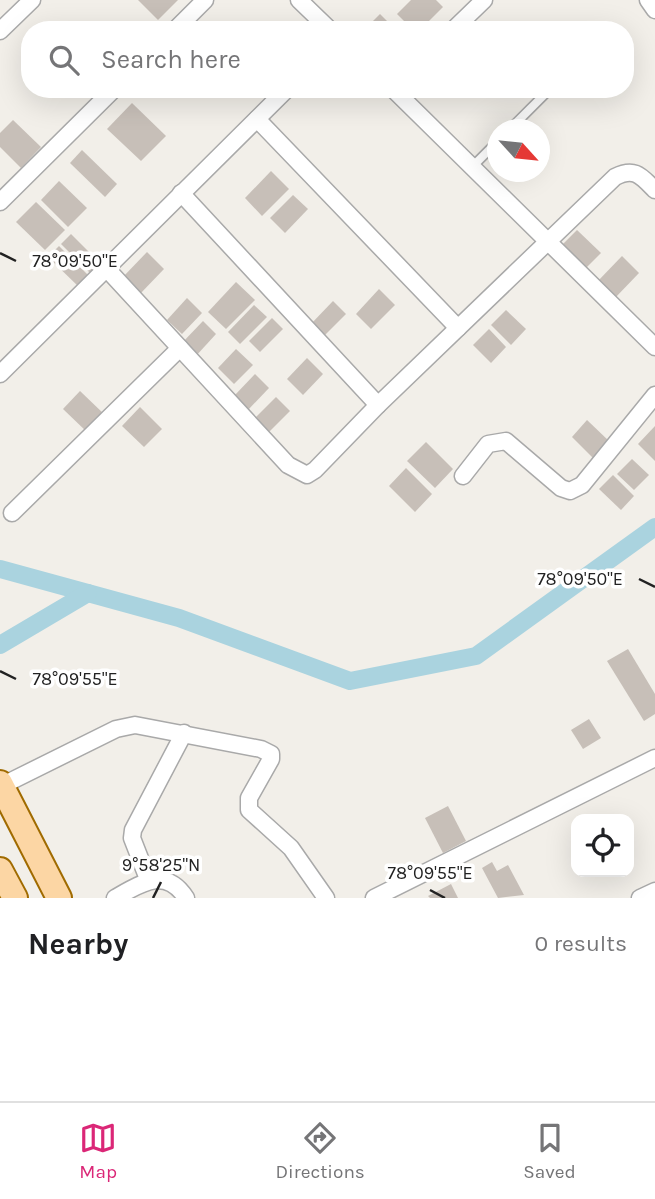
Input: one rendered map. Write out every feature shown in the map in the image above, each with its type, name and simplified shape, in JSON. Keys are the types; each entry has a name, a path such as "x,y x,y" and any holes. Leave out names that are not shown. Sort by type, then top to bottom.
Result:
{"main road":[{"path":"1,784 59,898"},
{"path":"0,870 15,898"}],"street":[{"path":"0,32 32,0"},
{"path":"183,21 205,0"},
{"path":"299,0 321,21"},
{"path":"648,0 655,10"},
{"path":"460,21 475,3"},
{"path":"0,202 105,98"},
{"path":"0,374 278,98"},
{"path":"403,98 655,347"},
{"path":"257,119 458,328"},
{"path":"107,269 298,472 307,475 315,471 378,405 615,177 628,170 637,172 655,190"},
{"path":"181,193 378,405"},
{"path":"12,513 180,348"},
{"path":"463,476 488,444 506,441 561,488 570,491 582,485 655,395"},
{"path":"1,784 116,729 135,725 261,749 271,754 267,771 249,798 249,810 291,848 326,898"},
{"path":"148,879 132,838 133,830 184,733"},
{"path":"374,898 655,758"},
{"path":"115,898 148,879 161,878 175,886 186,898"},
{"path":"640,898 655,891"}],"lane":[{"path":"520,119 541,98"},
{"path":"471,167 487,152"}],"building":[{"path":"138,0 178,0 158,20"},
{"path":"411,0 436,0 443,7 429,21 404,21 397,14"},
{"path":"380,14 387,21 373,21"},
{"path":"132,103 166,136 141,161 107,129"},
{"path":"13,120 41,147 21,168 0,147 0,133"},
{"path":"82,150 117,184 105,197 70,163"},
{"path":"271,171 289,189 262,216 245,198"},
{"path":"59,181 87,208 68,227 41,200"},
{"path":"293,195 308,209 285,233 270,218"},
{"path":"36,202 65,230 45,250 16,222"},
{"path":"577,230 601,253 584,270 560,247"},
{"path":"71,234 101,264 91,274 61,244"},
{"path":"59,246 89,276 79,287 48,257"},
{"path":"147,252 164,269 139,295 122,278"},
{"path":"622,256 639,273 614,299 597,282"},
{"path":"236,282 255,300 226,329 208,312"},
{"path":"379,289 395,305 371,329 356,314"},
{"path":"187,298 202,313 182,334 167,320"},
{"path":"333,301 346,314 323,337 310,325"},
{"path":"254,305 267,317 240,344 228,332"},
{"path":"506,310 526,329 511,345 491,325"},
{"path":"272,318 283,329 260,352 249,341"},
{"path":"203,321 216,334 195,357 181,344"},
{"path":"489,329 506,347 491,363 473,345"},
{"path":"236,349 253,365 234,384 218,368"},
{"path":"307,358 323,374 303,395 287,379"},
{"path":"255,374 269,388 248,410 234,396"},
{"path":"80,391 105,415 88,433 63,409"},
{"path":"276,397 290,411 265,436 251,422"},
{"path":"140,407 162,429 144,447 122,426"},
{"path":"587,420 610,442 594,459 572,437"},
{"path":"655,426 655,461 638,444"},
{"path":"426,442 453,469 435,488 407,461"},
{"path":"632,459 649,475 634,490 617,474"},
{"path":"406,468 432,494 415,512 389,486"},
{"path":"613,475 634,496 621,510 599,489"},
{"path":"628,649 655,694 655,714 644,721 607,661"},
{"path":"589,719 601,738 583,749 571,730"},
{"path":"448,806 466,841 443,853 425,818"},
{"path":"492,862 497,871 508,865 524,895 498,898 482,868"},
{"path":"451,884 458,898 428,896"}],"waterway":[{"path":"0,569 179,618 350,681 476,656 655,527"},
{"path":"0,645 88,593"}]}
